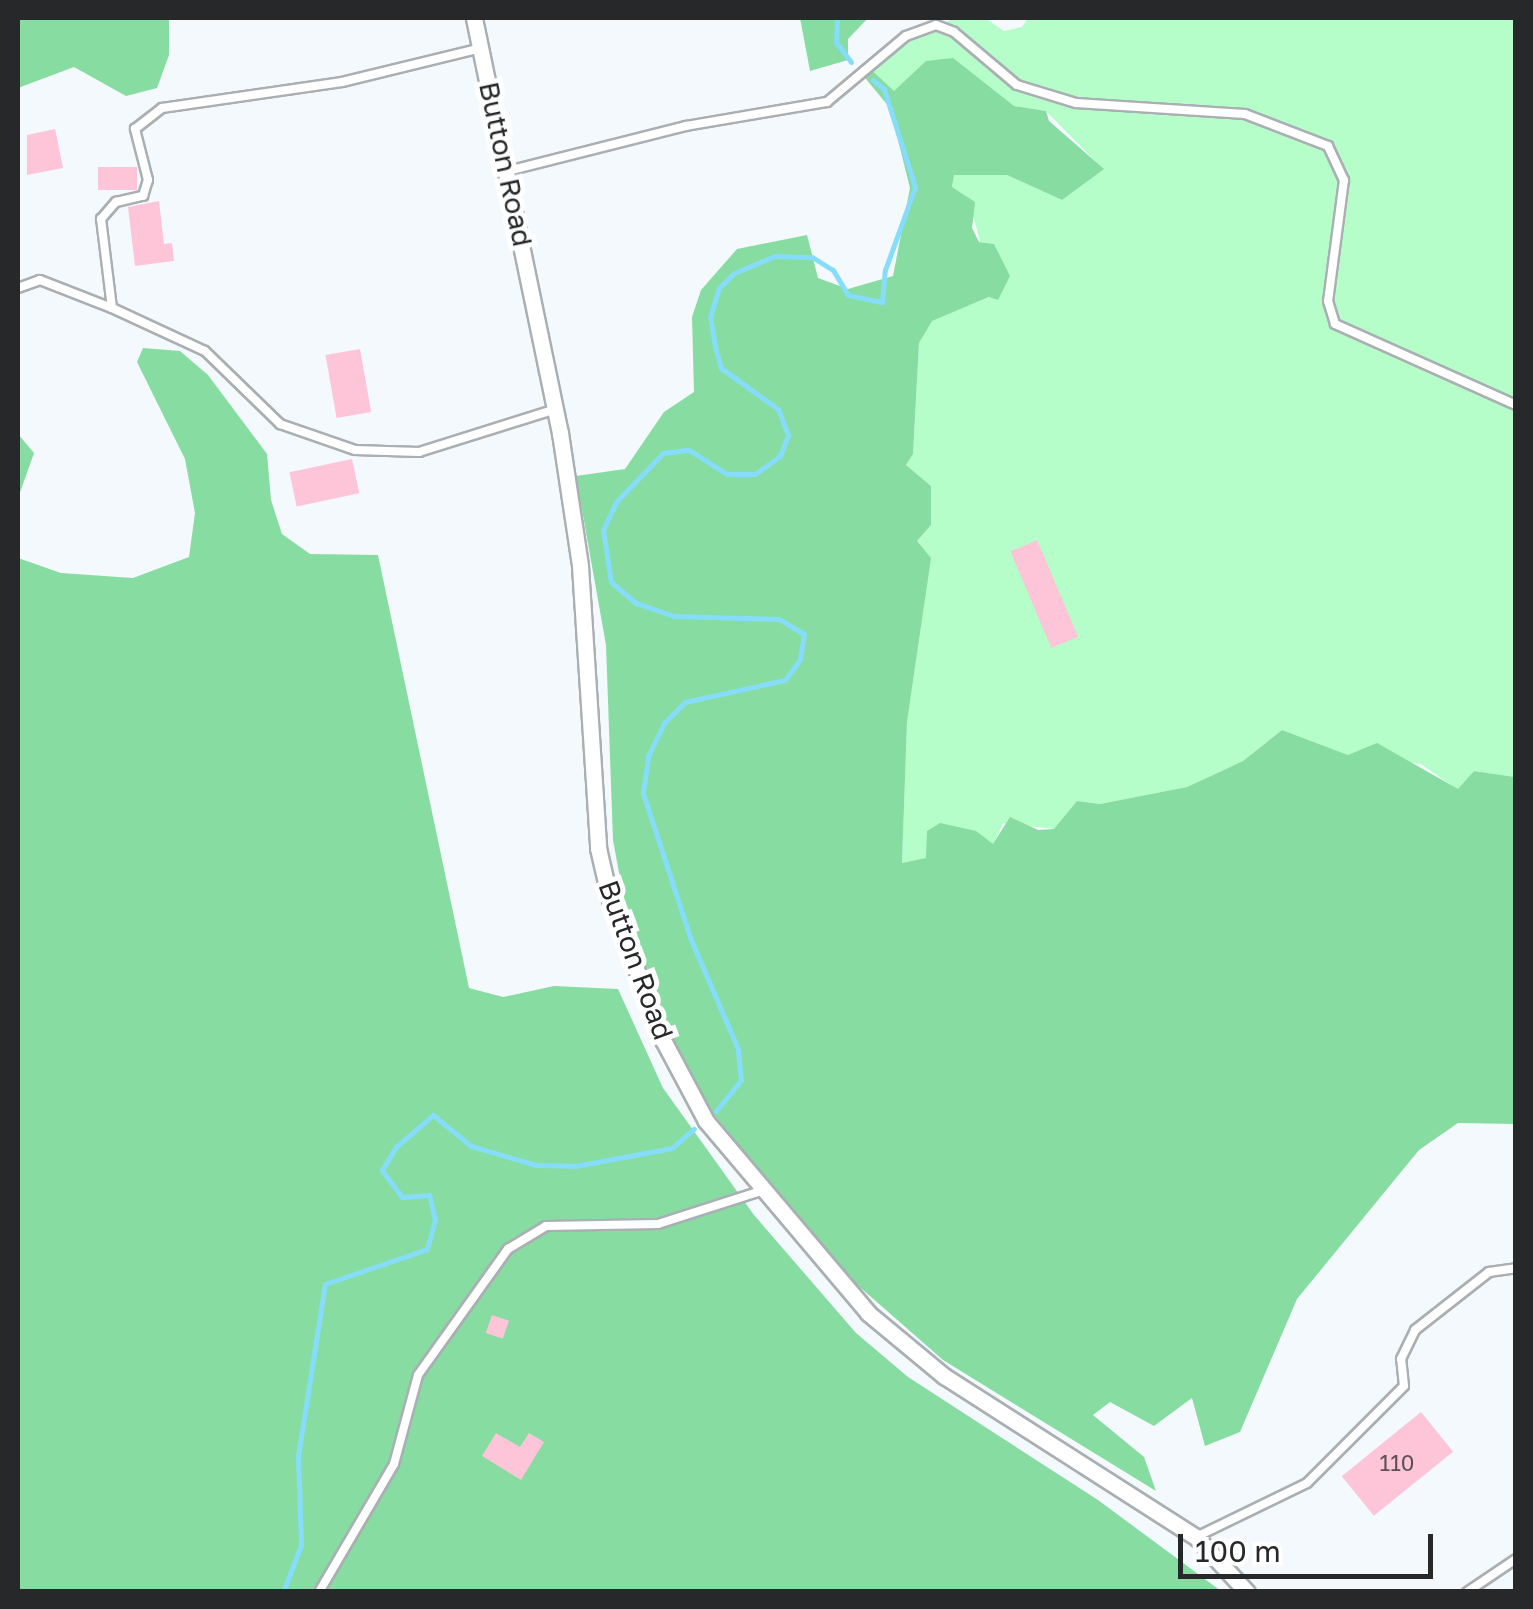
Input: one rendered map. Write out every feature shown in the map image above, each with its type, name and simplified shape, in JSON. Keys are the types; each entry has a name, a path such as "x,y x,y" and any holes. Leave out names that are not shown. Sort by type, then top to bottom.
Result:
{"street":[{"name":"Button Road","path":"474,18 556,409 580,566 594,814 610,900 689,1090 706,1121 868,1314 944,1376 1196,1537 1247,1592"}],"lane":[{"path":"508,172 686,126 827,102 906,36 936,25 954,32 1016,85 1076,103 1246,114 1328,146 1344,180 1328,300 1335,324 1516,405"},
{"path":"112,308 101,219 116,202 143,196 148,180 135,140 140,123 188,100 308,88 481,48"},
{"path":"18,288 40,280 205,351 280,424 354,450 419,452 556,409"},
{"path":"318,1592 394,1464 418,1374 508,1249 546,1226 658,1224 764,1190"},
{"path":"1196,1537 1307,1483 1404,1386 1401,1358 1415,1330 1489,1272 1516,1268"},
{"path":"1467,1592 1516,1559"}],"green space":[{"path":"18,18 169,18 169,55 157,88 126,96 74,67 18,88"},
{"path":"800,18 868,18 848,39 848,60 810,71"},
{"path":"954,18 985,18 1004,31 1022,27 1028,18 1515,18 1515,777 1474,771 1458,790 1421,764 1348,755 1282,730 1243,761 1187,787 1100,804 1077,801 1055,829 1003,823 993,845 928,831 927,858 902,863 907,722 924,605 917,541 931,525 931,486 906,465 913,454 919,343 931,321 990,297 998,300 994,244 980,242 974,218 952,187 954,175 1007,175 1062,200 1103,169 1046,111 1014,106 973,80 893,92 866,65"},
{"path":"953,58 1014,106 1046,111 1049,121 1104,169 1062,200 1007,175 954,175 952,187 975,202 972,228 979,242 994,244 1010,276 998,300 989,297 932,321 919,343 913,454 906,465 931,486 931,525 917,541 931,558 907,722 902,863 926,858 927,831 940,823 976,831 993,844 1010,817 1038,830 1054,829 1077,801 1100,804 1187,787 1243,761 1282,730 1348,755 1377,743 1458,789 1474,771 1515,777 1515,1124 1458,1123 1419,1150 1297,1299 1240,1432 1205,1446 1192,1398 1154,1426 1110,1402 1093,1415 1144,1457 1156,1491 943,1360 838,1268 713,1113 671,1040 625,905 613,840 606,645 576,476 625,469 664,412 694,392 692,317 701,290 737,249 807,235 818,278 848,289 893,276 910,188 890,108 866,79 866,65 894,91 926,61"},
{"path":"143,348 180,351 208,375 267,454 271,500 282,534 310,554 378,555 469,988 503,997 554,986 618,989 663,1088 754,1215 856,1333 908,1377 1098,1500 1221,1591 18,1591 18,558 61,573 133,578 189,557 195,513 185,459 137,362"},
{"path":"18,434 34,453 18,498"}],"building":[{"path":"55,129 63,168 27,175 27,135"},
{"path":"98,167 137,167 137,190 98,190"},
{"path":"159,201 164,244 172,243 174,261 135,266 128,207"},
{"path":"360,349 371,412 337,418 326,355"},
{"path":"352,459 359,493 297,507 289,472"},
{"path":"1037,540 1078,637 1051,648 1010,551"},
{"path":"492,1315 509,1321 503,1339 486,1333"},
{"path":"1421,1412 1453,1452 1374,1516 1342,1476"},
{"path":"496,1433 520,1447 529,1433 544,1442 521,1480 482,1456"}],"waterway":[{"path":"837,18 836,42 851,62"},
{"path":"716,1111 741,1080 738,1049 691,940 643,793 648,756 664,723 685,702 785,680 800,659 804,634 779,619 674,616 636,603 611,582 603,530 616,502 663,453 689,450 727,474 755,474 780,456 788,435 778,409 721,368 715,347 710,317 719,288 734,273 775,256 812,257 833,270 848,295 882,302 885,270 915,187 884,89 873,80"},
{"path":"283,1592 301,1545 298,1456 325,1284 427,1249 435,1220 429,1195 402,1197 382,1170 396,1147 433,1115 471,1146 536,1165 575,1166 672,1148 694,1129"}]}
